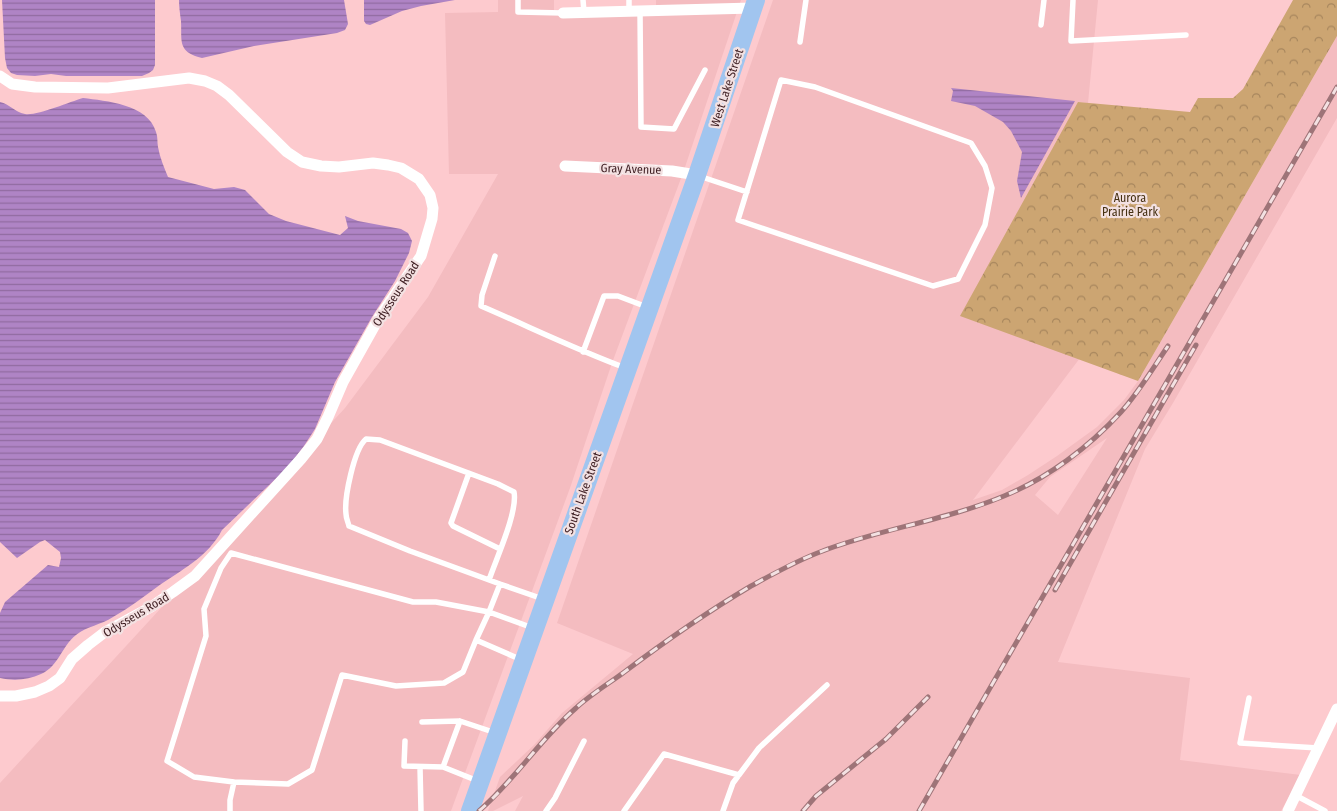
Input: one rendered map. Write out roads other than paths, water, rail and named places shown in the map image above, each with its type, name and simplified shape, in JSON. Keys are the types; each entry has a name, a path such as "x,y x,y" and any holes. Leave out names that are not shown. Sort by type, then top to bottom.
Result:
{"main road":[{"name":"West Lake Street","path":"697,175 754,4"},
{"name":"South Lake Street","path":"470,811 697,175"}],"street":[{"path":"563,13 669,5 754,4"},
{"name":"Odysseus Road","path":"0,76 12,84 35,87 108,88 189,78 205,81 217,86 229,95 287,152 302,162 320,166 339,167 373,163 401,168 419,179 430,195 433,208 432,219 420,256 380,316 343,382 317,439 301,459 194,576 151,607 105,632 88,644 72,660 60,678 49,686 35,692 16,696 0,696"},
{"name":"Gray Avenue","path":"565,166 672,170 697,175"},
{"path":"1288,811 1337,709"}],"lane":[{"path":"518,0 518,12 563,13"},
{"path":"583,0 584,12"},
{"path":"800,42 806,0"},
{"path":"1041,25 1044,0"},
{"path":"1073,0 1071,41 1186,35"},
{"path":"633,7 641,127 674,129 705,70"},
{"path":"781,80 816,87 971,143 985,166 992,188 985,225 958,279 933,286 738,220 747,192 781,80"},
{"path":"697,175 747,192"},
{"path":"495,256 482,295 481,306 549,335 583,352 628,368"},
{"path":"583,352 604,296 618,296 650,308"},
{"path":"489,580 511,515 515,497 514,492 380,440 366,439 361,443 350,475 345,514 349,526 410,551 489,580 500,584 545,600"},
{"path":"469,473 451,523 453,526 500,549"},
{"path":"500,584 489,612 463,672 444,683 396,686 342,675 312,770 288,784 234,782 194,777 167,761 206,636 204,609 221,568 231,553 413,602 436,602 489,612 535,628"},
{"path":"476,640 524,661"},
{"path":"723,811 733,783 759,748 827,685"},
{"path":"1248,698 1240,742 1318,748"},
{"path":"422,722 460,721 498,734"},
{"path":"443,767 460,721"},
{"path":"405,740 404,766 443,767 480,782"},
{"path":"546,811 555,798 584,742"},
{"path":"624,811 664,754 739,775"},
{"path":"420,767 421,811"},
{"path":"230,811 230,800 234,782"},
{"path":"1295,795 1325,811"}],"railway":[{"path":"919,811 1337,87"},
{"path":"1055,590 1196,345"},
{"path":"479,811 581,703 686,628 751,586 820,552 865,537 981,505 1020,489 1052,471 1082,449 1109,425 1140,388 1168,346"},
{"path":"803,811 816,796 886,739 928,697"}],"park label":[{"name":"Aurora Prairie Park","path":"1130,205"}]}
